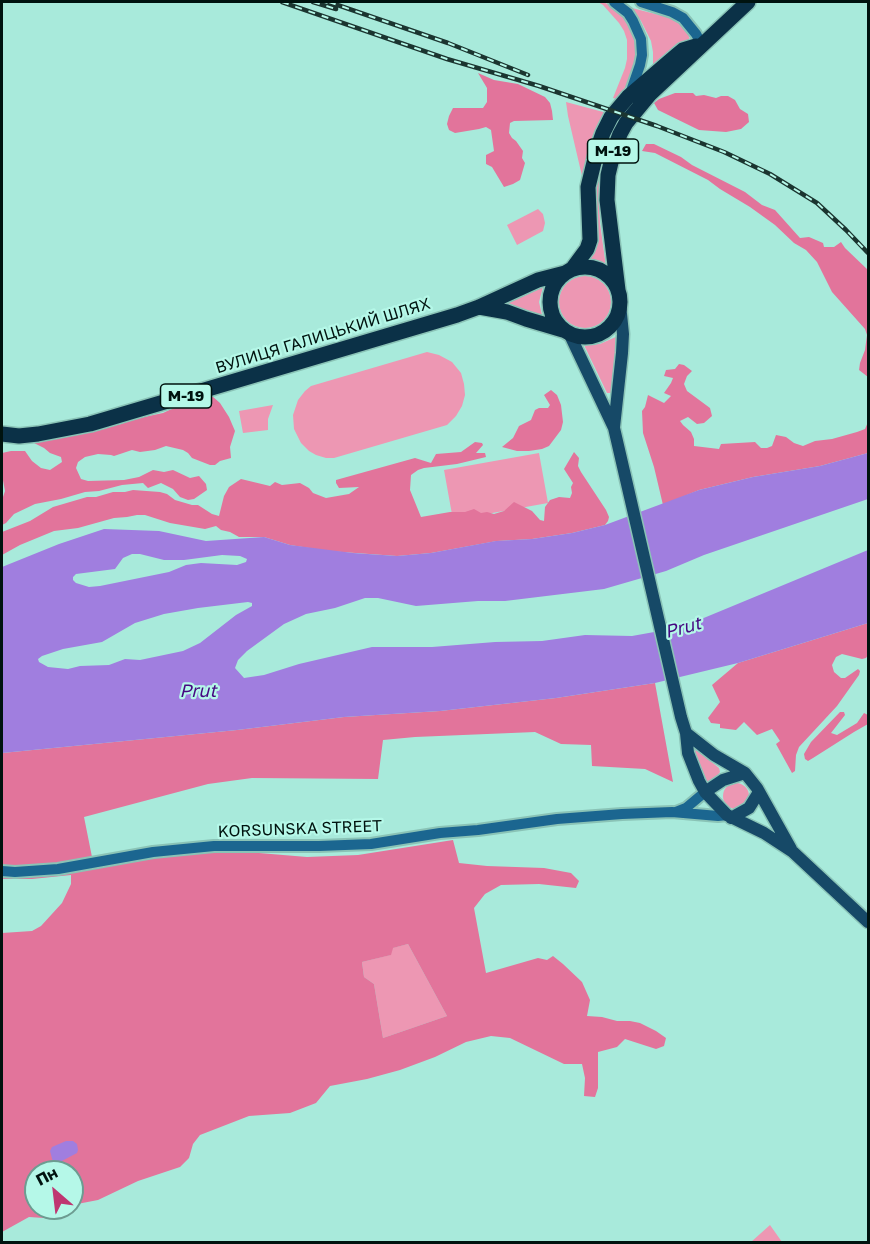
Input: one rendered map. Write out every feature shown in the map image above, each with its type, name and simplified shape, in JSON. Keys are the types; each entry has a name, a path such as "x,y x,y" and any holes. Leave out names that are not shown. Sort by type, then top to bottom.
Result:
{"highway":[{"name":"М-19","path":"702,45 683,50 628,97 611,117 603,133 588,187 590,240 587,249 556,281 551,292 549,304 552,316 566,331 584,337 594,335 604,331 615,320 619,297 607,200 608,175 614,150 626,123 650,94 748,2"},
{"name":"М-19","path":"569,270 588,267 598,269 610,277 619,297"},
{"name":"ВУЛИЦЯ ГАЛИЦЬКИЙ ШЛЯХ","path":"2,434 20,436 38,434 90,424 457,315 538,280 569,270"},
{"name":"ВУЛИЦЯ ГАЛИЦЬКИЙ ШЛЯХ","path":"479,307 507,312 566,331"}],"main road":[{"path":"614,2 628,13 638,29 643,46 638,74 628,97"},
{"path":"641,2 683,18 702,45"},
{"path":"619,297 622,353 614,428 693,769 705,792 729,816 764,833 793,852 868,922"},
{"path":"566,331 614,428"},
{"path":"686,733 714,755 745,772 753,781 793,852"},
{"path":"705,792 723,780 745,772"},
{"name":"KORSUNSKA STREET","path":"672,812 686,808 705,792"},
{"path":"729,816 749,808 759,792"},
{"name":"KORSUNSKA STREET","path":"2,872 58,869 153,852 214,846 371,844 557,819 672,812 729,816"}],"shaded area":[{"path":"598,2 612,6 620,13 634,32 638,48 630,80 620,100 613,98 625,68 627,40 619,23"},
{"path":"632,8 671,18 684,25 690,41 653,67 651,41"},
{"path":"478,73 494,80 518,84 545,97 552,111 553,120 510,123 509,133 523,151 522,158 525,163 520,180 504,187 492,167 486,164 486,155 494,151 491,130 486,127 455,133 449,130 447,124 453,108 483,108 487,102 487,88"},
{"path":"648,84 653,88 603,171 599,198 606,267 587,261 593,197 602,147 618,115"},
{"path":"675,93 693,93 696,96 716,98 728,96 748,114 749,122 741,129 726,132 699,130 658,110 654,103"},
{"path":"566,102 607,113 582,176 568,116"},
{"path":"646,144 654,144 681,157 745,192 762,205 775,210 800,238 809,237 823,243 824,247 834,247 841,242 868,270 868,377 859,370 865,350 867,335 865,329 832,292 817,262 806,250 750,207 708,180 655,153 642,151"},
{"path":"538,209 543,214 545,223 543,231 517,245 507,225"},
{"path":"585,276 595,278 603,284 609,292 611,302 609,312 603,320 595,326 585,328 575,326 567,320 561,312 559,302 561,292 567,284 575,278"},
{"path":"543,287 539,302 543,319 502,302 524,296"},
{"path":"618,336 612,393 607,393 584,345 600,344"},
{"path":"427,352 452,362 461,373 465,395 456,416 447,425 334,458 316,455 301,443 294,429 293,415 298,400 311,386"},
{"path":"679,364 692,371 684,384 687,391 710,408 712,416 704,423 697,424 688,417 680,421 691,432 694,446 719,449 721,444 755,442 761,448 767,448 772,446 776,435 786,437 803,446 815,441 857,432 865,429 868,422 868,453 820,466 753,477 699,490 663,505 643,433 642,411 648,395 664,403 671,396 664,393 673,378 664,376 666,370 675,369"},
{"path":"551,390 557,395 561,405 563,422 561,430 549,446 529,451 502,447 513,438 519,426 531,420 535,410 548,408 550,405 544,395"},
{"path":"212,396 220,403 235,431 230,447 231,458 210,465 192,458 183,450 166,446 140,452 132,450 114,456 98,454 85,457 78,462 76,468 81,479 88,481 124,480 139,477 153,470 164,472 173,470 190,478 199,476 206,484 207,490 194,499 188,500 180,497 173,489 161,483 148,488 143,483 122,485 35,504 14,514 2,525 2,500 5,491 2,453 25,451 41,468 50,470 62,462 61,457 34,443 163,413 191,400"},
{"path":"273,405 268,419 268,430 243,433 239,411"},
{"path":"475,442 483,445 476,453 485,453 486,457 457,464 424,468 411,475 410,490 421,517 474,509 481,513 494,514 504,511 514,502 532,511 544,521 545,507 550,500 559,497 570,498 573,483 564,469 574,452 579,458 578,466 581,472 606,510 608,521 605,525 572,533 497,541 431,553 397,556 328,551 290,545 264,537 239,537 216,526 205,529 137,515 54,531 2,555 2,532 30,521 53,507 87,497 133,490 160,492 175,500 198,505 219,516 229,487 241,479 270,486 275,482 282,485 300,483 313,493 326,498 349,494 359,487 339,488 336,480 415,458 431,463 436,454 461,452"},
{"path":"539,453 548,503 453,520 444,470"},
{"path":"868,623 868,655 866,658 842,654 836,657 832,665 834,672 841,678 845,678 858,669 859,675 837,706 799,747 795,771 792,773 776,744 780,741 772,729 757,735 744,722 736,730 720,728 720,724 711,723 708,718 720,702 712,685 738,663"},
{"path":"655,683 673,782 645,769 592,766 591,745 561,744 535,732 383,740 378,779 252,778 208,784 84,817 94,867 190,853 259,853 307,857 358,855 453,840 459,863 544,868 571,873 579,881 576,888 539,884 501,885 485,894 474,908 486,973 538,958 547,960 553,956 582,982 590,1000 587,1016 640,1023 666,1038 664,1046 656,1049 625,1039 617,1047 598,1052 598,1088 595,1097 584,1096 585,1078 582,1064 564,1064 510,1038 491,1036 466,1042 400,1070 330,1086 316,1103 290,1113 249,1116 200,1135 193,1144 189,1158 180,1167 138,1181 98,1200 84,1203 84,1160 24,1160 24,1220 2,1232 2,933 32,931 41,926 62,903 71,884 71,875 2,879 2,753 344,717 440,711 556,698","holes":["408,944 447,1016 383,1038 374,984 364,977 362,962 391,955 393,948"]},
{"path":"840,712 844,712 845,715 831,733 837,735 857,723 864,713 868,715 868,724 808,761 805,759 804,754 811,742"},
{"path":"694,750 719,768 720,772 711,784 708,784 700,771"},
{"path":"736,783 745,787 749,796 745,805 736,809 727,805 723,796 727,787"},
{"path":"408,944 447,1016 383,1038 374,984 364,977 362,962 390,955 392,948"},
{"path":"770,1225 782,1242 751,1242"}],"water":[{"name":"Prut","path":"868,453 868,499 704,555 666,571 604,589 505,601 416,606 378,598 365,598 306,614 284,624 247,651 238,660 235,668 244,678 372,647 432,647 542,641 585,635 632,636 682,627 868,550 868,623 738,663 655,683 556,698 440,711 344,717 2,753 2,567 59,544 104,529 159,531 206,541 264,537 290,545 353,553 397,556 431,553 496,541 572,533 605,525 699,490 753,477 820,466","holes":["132,554 164,560 222,555 240,556 247,559 246,562 237,565 201,563 186,565 169,572 100,586 89,587 73,580 76,574 115,569 123,558","252,603 252,606 236,615 200,643 183,651 140,660 125,659 109,665 80,666 68,669 48,667 38,659 63,649 102,642 135,623 164,614"]},
{"path":"66,1141 73,1141 77,1144 78,1150 77,1153 64,1160 52,1160 50,1151 52,1147"}],"railway":[{"path":"282,2 447,59 539,86 657,126 724,152 770,174 817,203 868,253"},
{"path":"313,2 336,9"},
{"path":"329,2 448,43 528,75"}]}
